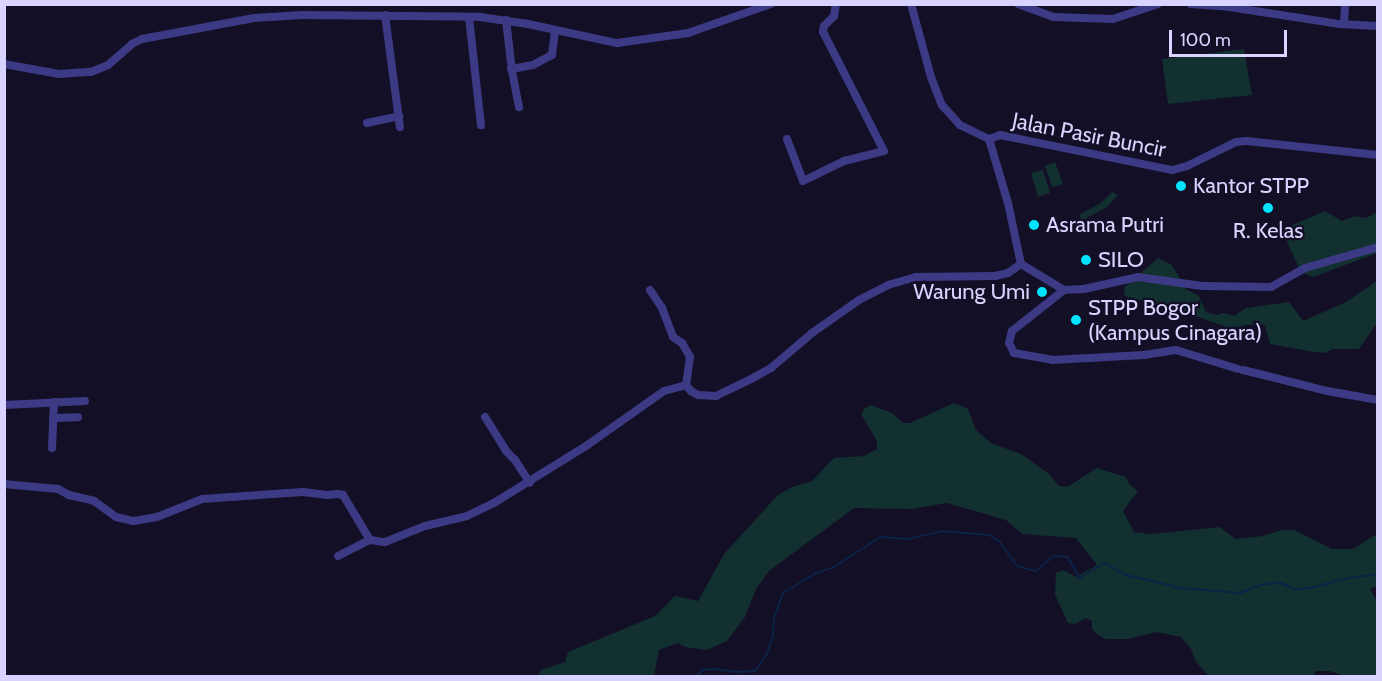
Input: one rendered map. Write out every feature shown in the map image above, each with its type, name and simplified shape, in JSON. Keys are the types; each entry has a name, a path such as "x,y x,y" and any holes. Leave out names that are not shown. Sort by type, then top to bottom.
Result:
{"street":[{"path":"4,64 59,74 82,74 103,68 132,44 142,39 254,18 386,15 469,17 506,20 606,42 633,42 688,33 771,4"},
{"path":"787,139 803,181 844,161 884,151 823,32 824,27 834,16 836,4"},
{"name":"Jalan Pasir Buncir","path":"911,4 931,77 942,105 960,125 989,139 1000,135 1159,170 1188,166 1236,142 1247,141 1377,155"},
{"path":"1018,4 1053,16 1113,19 1158,4"},
{"path":"1191,4 1223,6 1344,24 1377,26"},
{"path":"1344,24 1345,4"},
{"path":"386,15 400,127"},
{"path":"469,17 481,125"},
{"path":"506,20 519,107"},
{"path":"512,69 533,65 552,55 555,30"},
{"path":"367,123 399,116"},
{"path":"989,139 1008,203 1021,264 1065,290 1084,289 1138,277 1202,286 1271,287 1305,268 1377,247"},
{"path":"650,290 662,308 673,337 682,343 690,357 686,385 691,391 706,397 725,392 771,368 826,323 888,285 916,277 995,276 1008,273 1021,264"},
{"path":"1065,290 1012,331 1009,343 1014,354 1034,359 1061,360 1144,355 1176,350 1240,370 1327,391 1377,400"},
{"path":"338,556 370,540 385,542 425,526 467,516 530,483 664,391 686,385"},
{"path":"4,405 85,401"},
{"path":"52,448 54,402"},
{"path":"53,418 78,417"},
{"path":"485,417 506,452 515,460 530,483"},
{"path":"4,484 58,489 69,495 94,501 116,517 134,521 157,517 202,499 303,492 338,494 343,495 370,540"}],"green space":[{"path":"1244,49 1252,95 1168,104 1162,59"},
{"path":"1055,162 1063,184 1052,187 1045,166"},
{"path":"1043,170 1050,193 1038,197 1031,173"},
{"path":"1112,192 1118,195 1107,207 1081,221 1080,214 1101,203"},
{"path":"1325,211 1342,221 1355,216 1366,218 1377,212 1377,253 1313,277 1301,272 1287,242 1288,227"},
{"path":"1158,258 1172,265 1186,289 1199,296 1206,312 1217,315 1224,313 1234,316 1246,308 1289,302 1303,321 1346,302 1377,281 1377,323 1359,349 1332,349 1325,353 1270,344 1265,325 1255,324 1229,328 1185,312 1125,296 1124,288"},
{"path":"954,403 968,409 976,430 991,443 1021,454 1049,474 1059,486 1067,487 1097,468 1126,477 1129,484 1138,491 1123,511 1134,532 1151,534 1220,527 1235,539 1263,536 1281,530 1294,530 1332,549 1353,549 1377,534 1377,586 1370,589 1377,601 1377,676 1345,676 1330,671 1315,671 1313,676 1209,676 1196,662 1191,649 1181,637 1157,632 1128,639 1106,639 1092,629 1092,621 1086,618 1075,624 1068,623 1055,595 1056,573 1063,570 1076,577 1097,565 1076,538 1022,534 1006,520 947,503 912,509 854,508 769,571 756,589 745,617 727,641 707,650 685,647 678,643 659,650 654,676 538,676 541,670 565,662 568,652 655,616 675,596 698,601 724,554 777,496 790,488 812,481 834,458 864,456 877,449 877,441 861,414 865,408 871,405 892,413 903,423 910,423"}],"waterway":[{"path":"696,676 703,670 713,669 736,672 755,671 767,654 773,636 774,618 783,593 816,573 834,567 880,537 908,539 942,531 989,535 999,541 1017,566 1036,571 1054,556 1068,557 1079,578 1105,563 1126,575 1181,588 1240,593 1264,584 1281,583 1295,589 1310,588 1353,577 1378,575"}],"place":[{"name":"Kantor STPP","path":"1181,186"},
{"name":"R. Kelas","path":"1268,208"},
{"name":"Asrama Putri","path":"1034,225"},
{"name":"SILO","path":"1086,260"},
{"name":"Warung Umi","path":"1042,292"},
{"name":"STPP Bogor (Kampus Cinagara)","path":"1076,320"}]}
